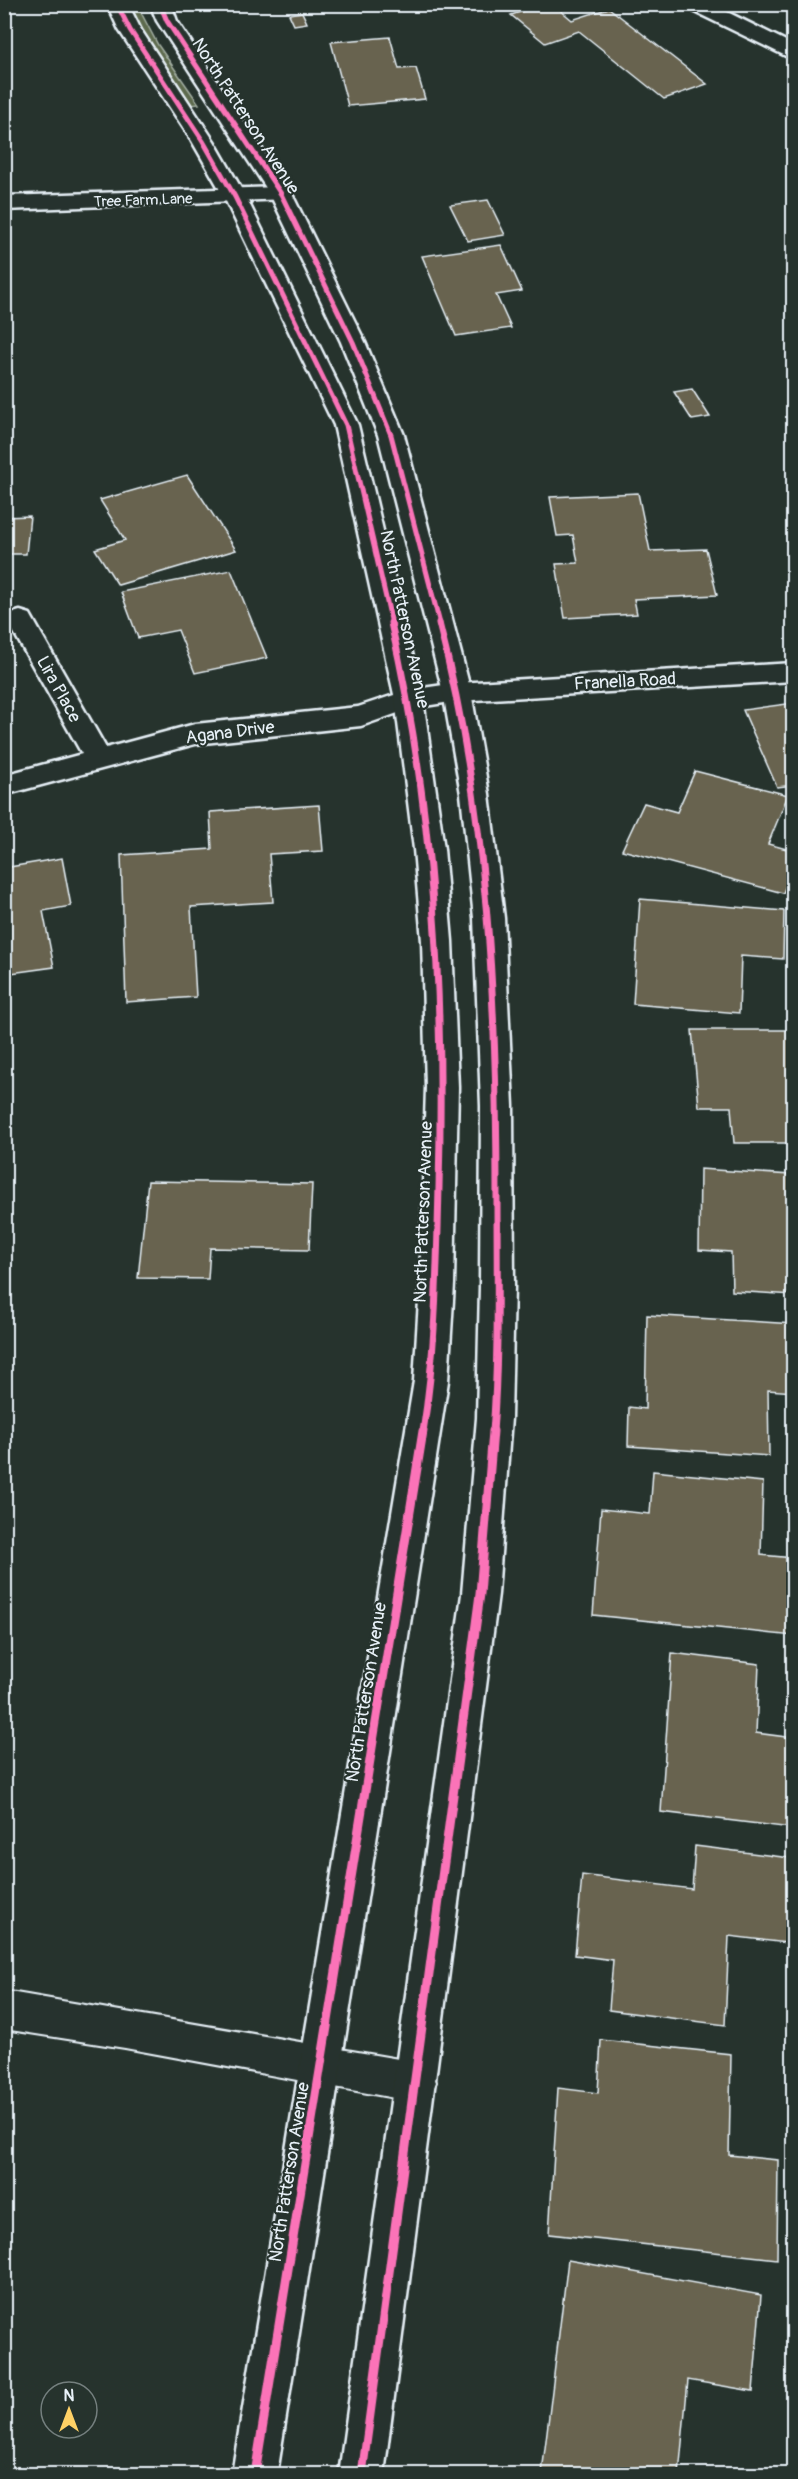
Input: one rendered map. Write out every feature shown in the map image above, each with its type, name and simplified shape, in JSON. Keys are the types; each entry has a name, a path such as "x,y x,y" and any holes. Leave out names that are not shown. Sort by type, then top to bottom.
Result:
{"main road":[{"name":"North Patterson Avenue","path":"117,4 130,30 203,141 235,197 346,425 409,699 429,849 437,941 442,1087 437,1284 431,1381 255,2475"},
{"name":"North Patterson Avenue","path":"160,4 167,21 281,194 353,342 391,435 457,692 476,794 492,964 497,1106 494,1418 480,1594 362,2475"},
{"path":"694,4 794,54"},
{"name":"Tree Farm Lane","path":"4,203 281,194"},
{"name":"Lira Place","path":"20,620 98,758"},
{"name":"Franella Road","path":"457,692 575,683 794,672"},
{"name":"Agana Drive","path":"4,785 98,758 195,734 361,716 409,699 457,692"}],"lane":[{"path":"4,2010 125,2029 416,2082"}],"green space":[{"path":"124,5 137,5 158,45 199,104 191,105 186,99"}],"building":[{"path":"545,4 553,4 572,20 609,8 707,84 664,99 579,31 545,43 511,15"},
{"path":"302,12 307,23 294,25 289,14"},
{"path":"390,37 399,69 416,68 425,99 348,106 331,42"},
{"path":"488,200 505,235 468,241 450,205"},
{"path":"501,245 522,291 496,295 511,328 456,336 422,256"},
{"path":"692,389 710,417 692,420 674,392"},
{"path":"187,475 236,550 118,585 95,549 125,540 100,500"},
{"path":"638,493 650,551 706,549 717,595 634,599 637,614 565,618 556,564 578,563 573,535 557,536 550,497"},
{"path":"30,516 26,554 4,554 4,517"},
{"path":"231,570 267,658 195,673 178,630 138,638 121,592"},
{"path":"794,703 794,785 777,787 743,710"},
{"path":"695,771 788,795 768,844 794,851 794,866 783,893 622,850 644,803 677,812"},
{"path":"319,805 323,851 269,854 273,902 191,907 196,997 126,1002 121,855 212,849 210,812"},
{"path":"62,858 71,906 43,911 54,967 4,974 4,868"},
{"path":"640,899 784,911 783,959 741,956 739,1013 633,1004"},
{"path":"692,1030 794,1030 794,1143 734,1143 731,1107 699,1107"},
{"path":"700,1169 791,1175 794,1295 732,1291 731,1252 699,1250"},
{"path":"148,1181 312,1184 309,1250 210,1248 208,1279 138,1278"},
{"path":"647,1315 794,1324 794,1392 768,1390 769,1456 628,1446 629,1407 645,1409"},
{"path":"653,1471 763,1482 761,1555 794,1558 794,1636 593,1615 601,1509 650,1514"},
{"path":"672,1653 759,1664 756,1733 794,1738 791,1828 661,1812"},
{"path":"695,1846 790,1858 787,1943 729,1936 725,2025 609,2010 613,1960 575,1955 582,1875 692,1889"},
{"path":"601,2040 731,2054 729,2155 778,2160 777,2259 549,2234 558,2088 598,2093"},
{"path":"568,2260 761,2295 753,2391 688,2380 679,2474 542,2473"}],"cycle path":[{"path":"117,4 130,30 203,141 235,197 346,425 409,699 429,849 437,941 442,1087 437,1284 431,1381 255,2474"},
{"path":"160,4 167,21 281,194 353,342 391,435 457,692 475,794 489,918 497,1106 497,1287 494,1418 480,1594 362,2474"}]}
